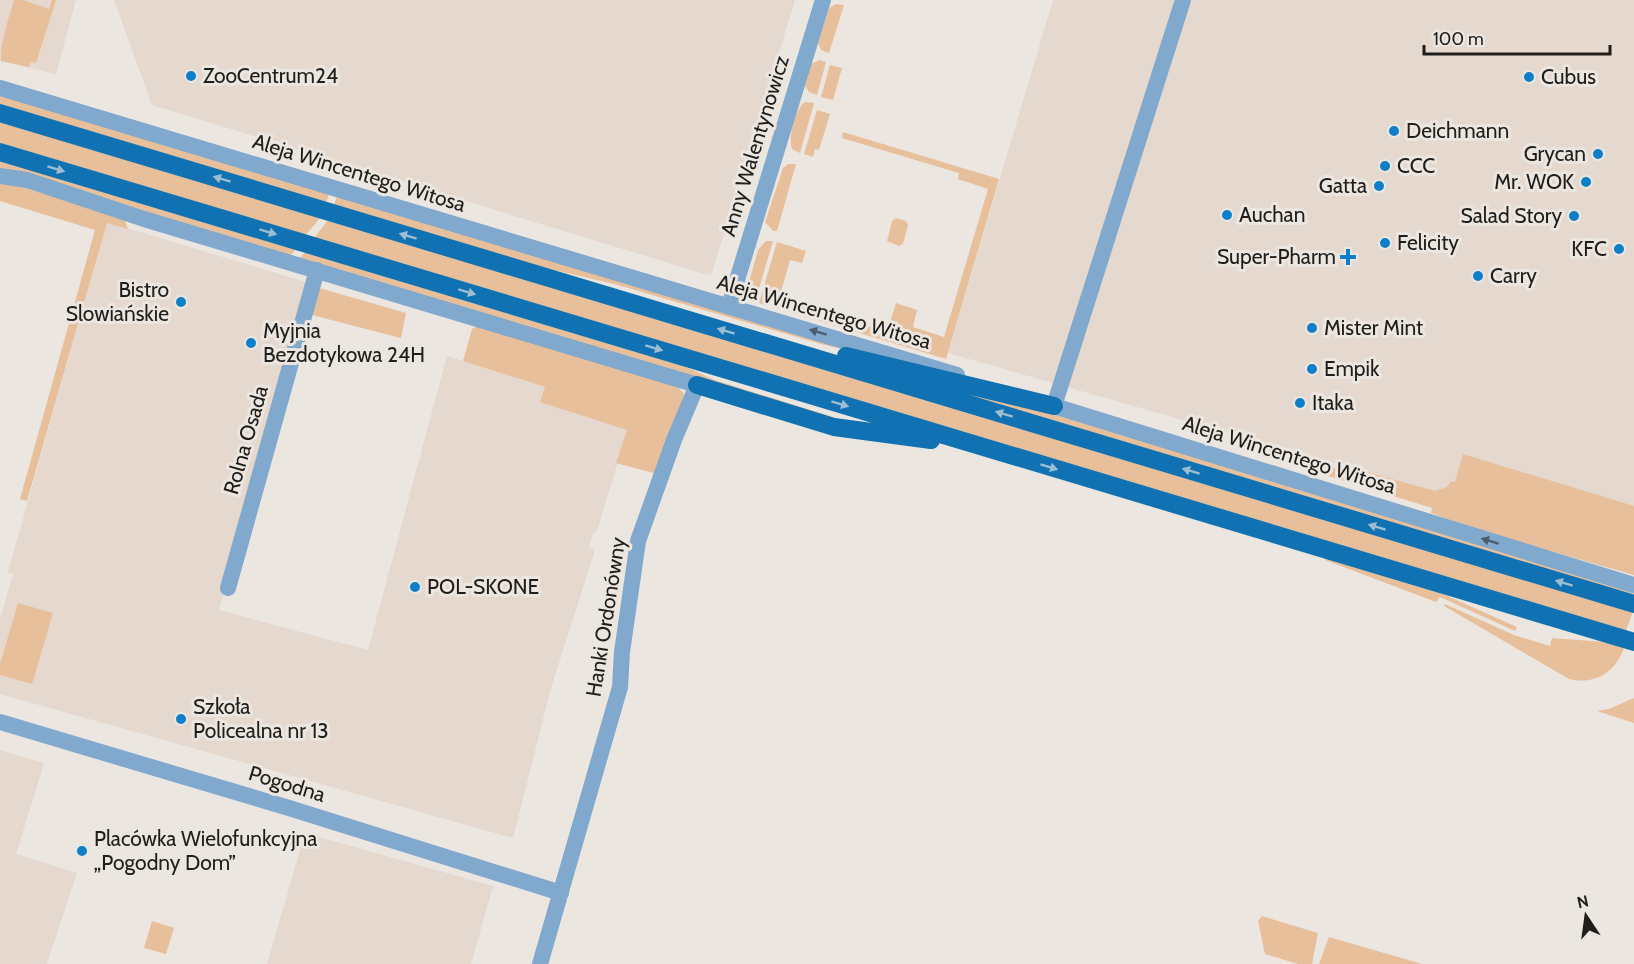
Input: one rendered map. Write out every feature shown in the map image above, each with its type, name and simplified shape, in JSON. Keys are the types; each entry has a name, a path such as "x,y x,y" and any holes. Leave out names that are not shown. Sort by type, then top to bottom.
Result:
{"main road":[{"name":"Aleja Wincentego Witosa","path":"0,113 782,348 1629,593"},
{"path":"0,152 1634,642"},
{"path":"782,348 858,358 1054,406"},
{"path":"697,385 834,428 973,444"},
{"path":"1208,516 1313,559"}],"street":[{"name":"Anny Walentynowicz","path":"729,306 823,0"},
{"path":"1054,406 1184,0"},
{"name":"Aleja Wincentego Witosa","path":"0,88 694,298 729,306 1054,406 1629,593"},
{"path":"0,176 27,180 697,385"},
{"name":"Rolna Osada","path":"228,588 317,270"},
{"name":"Hanki Ordonówny","path":"540,964 620,687 622,652 638,541 674,440 697,385"},
{"name":"Pogodna","path":"0,722 289,808 561,893"}],"shaded area":[{"path":"0,0 76,0 56,74 0,61"},
{"path":"14,0 23,0 49,9 52,0 56,0 36,63 31,61 29,67 1,61 3,38"},
{"path":"114,0 795,0 711,276 152,105"},
{"path":"1053,0 1634,0 1634,549 948,353"},
{"path":"836,4 844,5 829,53 821,50 818,43 829,8"},
{"path":"820,60 826,62 817,95 809,92 805,86 811,64"},
{"path":"830,65 842,68 833,100 821,97"},
{"path":"0,94 329,194 326,203 0,104"},
{"path":"805,102 814,103 800,153 792,149 791,138 795,117"},
{"path":"817,110 830,114 819,150 815,149 813,157 804,154"},
{"path":"0,122 320,218 305,236 0,143"},
{"path":"843,132 999,179 946,359 776,308 778,300 770,298 767,306 759,303 777,242 806,251 802,263 790,260 779,299 887,332 896,303 917,310 913,327 944,337 988,189 958,179 959,173 842,138"},
{"path":"0,160 296,249 290,256 49,182 0,171"},
{"path":"788,164 796,164 777,231 773,231 765,222 783,168"},
{"path":"0,180 124,218 128,229 107,223 27,501 20,499 95,230 0,201"},
{"path":"337,196 882,359 821,344 618,285 537,266 334,205"},
{"path":"896,218 906,221 908,225 903,244 899,246 887,241 892,221"},
{"path":"328,220 1633,611 1626,631 314,238"},
{"path":"107,222 306,282 219,610 368,650 447,356 632,415 597,531 593,533 589,547 595,550 551,688 513,838 0,694 0,620 13,574 8,572"},
{"path":"766,241 773,241 755,302 748,299 746,293 758,250"},
{"path":"305,252 675,362 715,380 836,418 834,422 300,258"},
{"path":"316,287 406,313 401,338 308,314"},
{"path":"479,325 673,383 683,392 684,397 657,474 616,463 627,430 540,402 545,387 463,361 472,329"},
{"path":"880,369 989,395 1634,589 1634,594 1576,580"},
{"path":"1463,454 1634,506 1634,575 1470,528 1431,513 1432,508 1325,475 1324,471 1340,466 1349,467 1435,491 1447,487 1451,481 1455,482"},
{"path":"1325,558 1436,591 1517,627 1515,631 1440,597 1436,602 1325,560"},
{"path":"18,603 53,613 32,684 0,675 0,664"},
{"path":"1445,604 1514,635 1550,646 1552,638 1605,642 1624,648 1615,664 1603,675 1587,680 1569,679 1444,606"},
{"path":"1634,698 1634,723 1597,711 1609,709"},
{"path":"0,750 44,763 16,854 77,873 47,964 0,964"},
{"path":"305,833 493,886 471,964 267,964"},
{"path":"1262,916 1318,933 1312,964 1298,964 1265,954 1258,921"},
{"path":"152,921 174,928 166,954 144,948"},
{"path":"1329,937 1422,964 1319,964"}],"place":[{"name":"ZooCentrum24","path":"191,76"},
{"name":"Cubus","path":"1529,77"},
{"name":"Deichmann","path":"1394,131"},
{"name":"Grycan","path":"1598,154"},
{"name":"CCC","path":"1385,166"},
{"name":"Mr. WOK","path":"1586,182"},
{"name":"Gatta","path":"1379,186"},
{"name":"Auchan","path":"1227,215"},
{"name":"Salad Story","path":"1574,216"},
{"name":"Felicity","path":"1385,243"},
{"name":"KFC","path":"1619,249"},
{"name":"Super-Pharm","path":"1348,257"},
{"name":"Carry","path":"1478,276"},
{"name":"Bistro Slowiańskie","path":"181,302"},
{"name":"Mister Mint","path":"1312,328"},
{"name":"Myjnia Bezdotykowa 24H","path":"251,343"},
{"name":"Empik","path":"1312,369"},
{"name":"Itaka","path":"1300,403"},
{"name":"POL-SKONE","path":"415,587"},
{"name":"Szkoła Policealna nr 13","path":"181,719"},
{"name":"Placówka Wielofunkcyjna „Pogodny Dom”","path":"82,851"}]}
